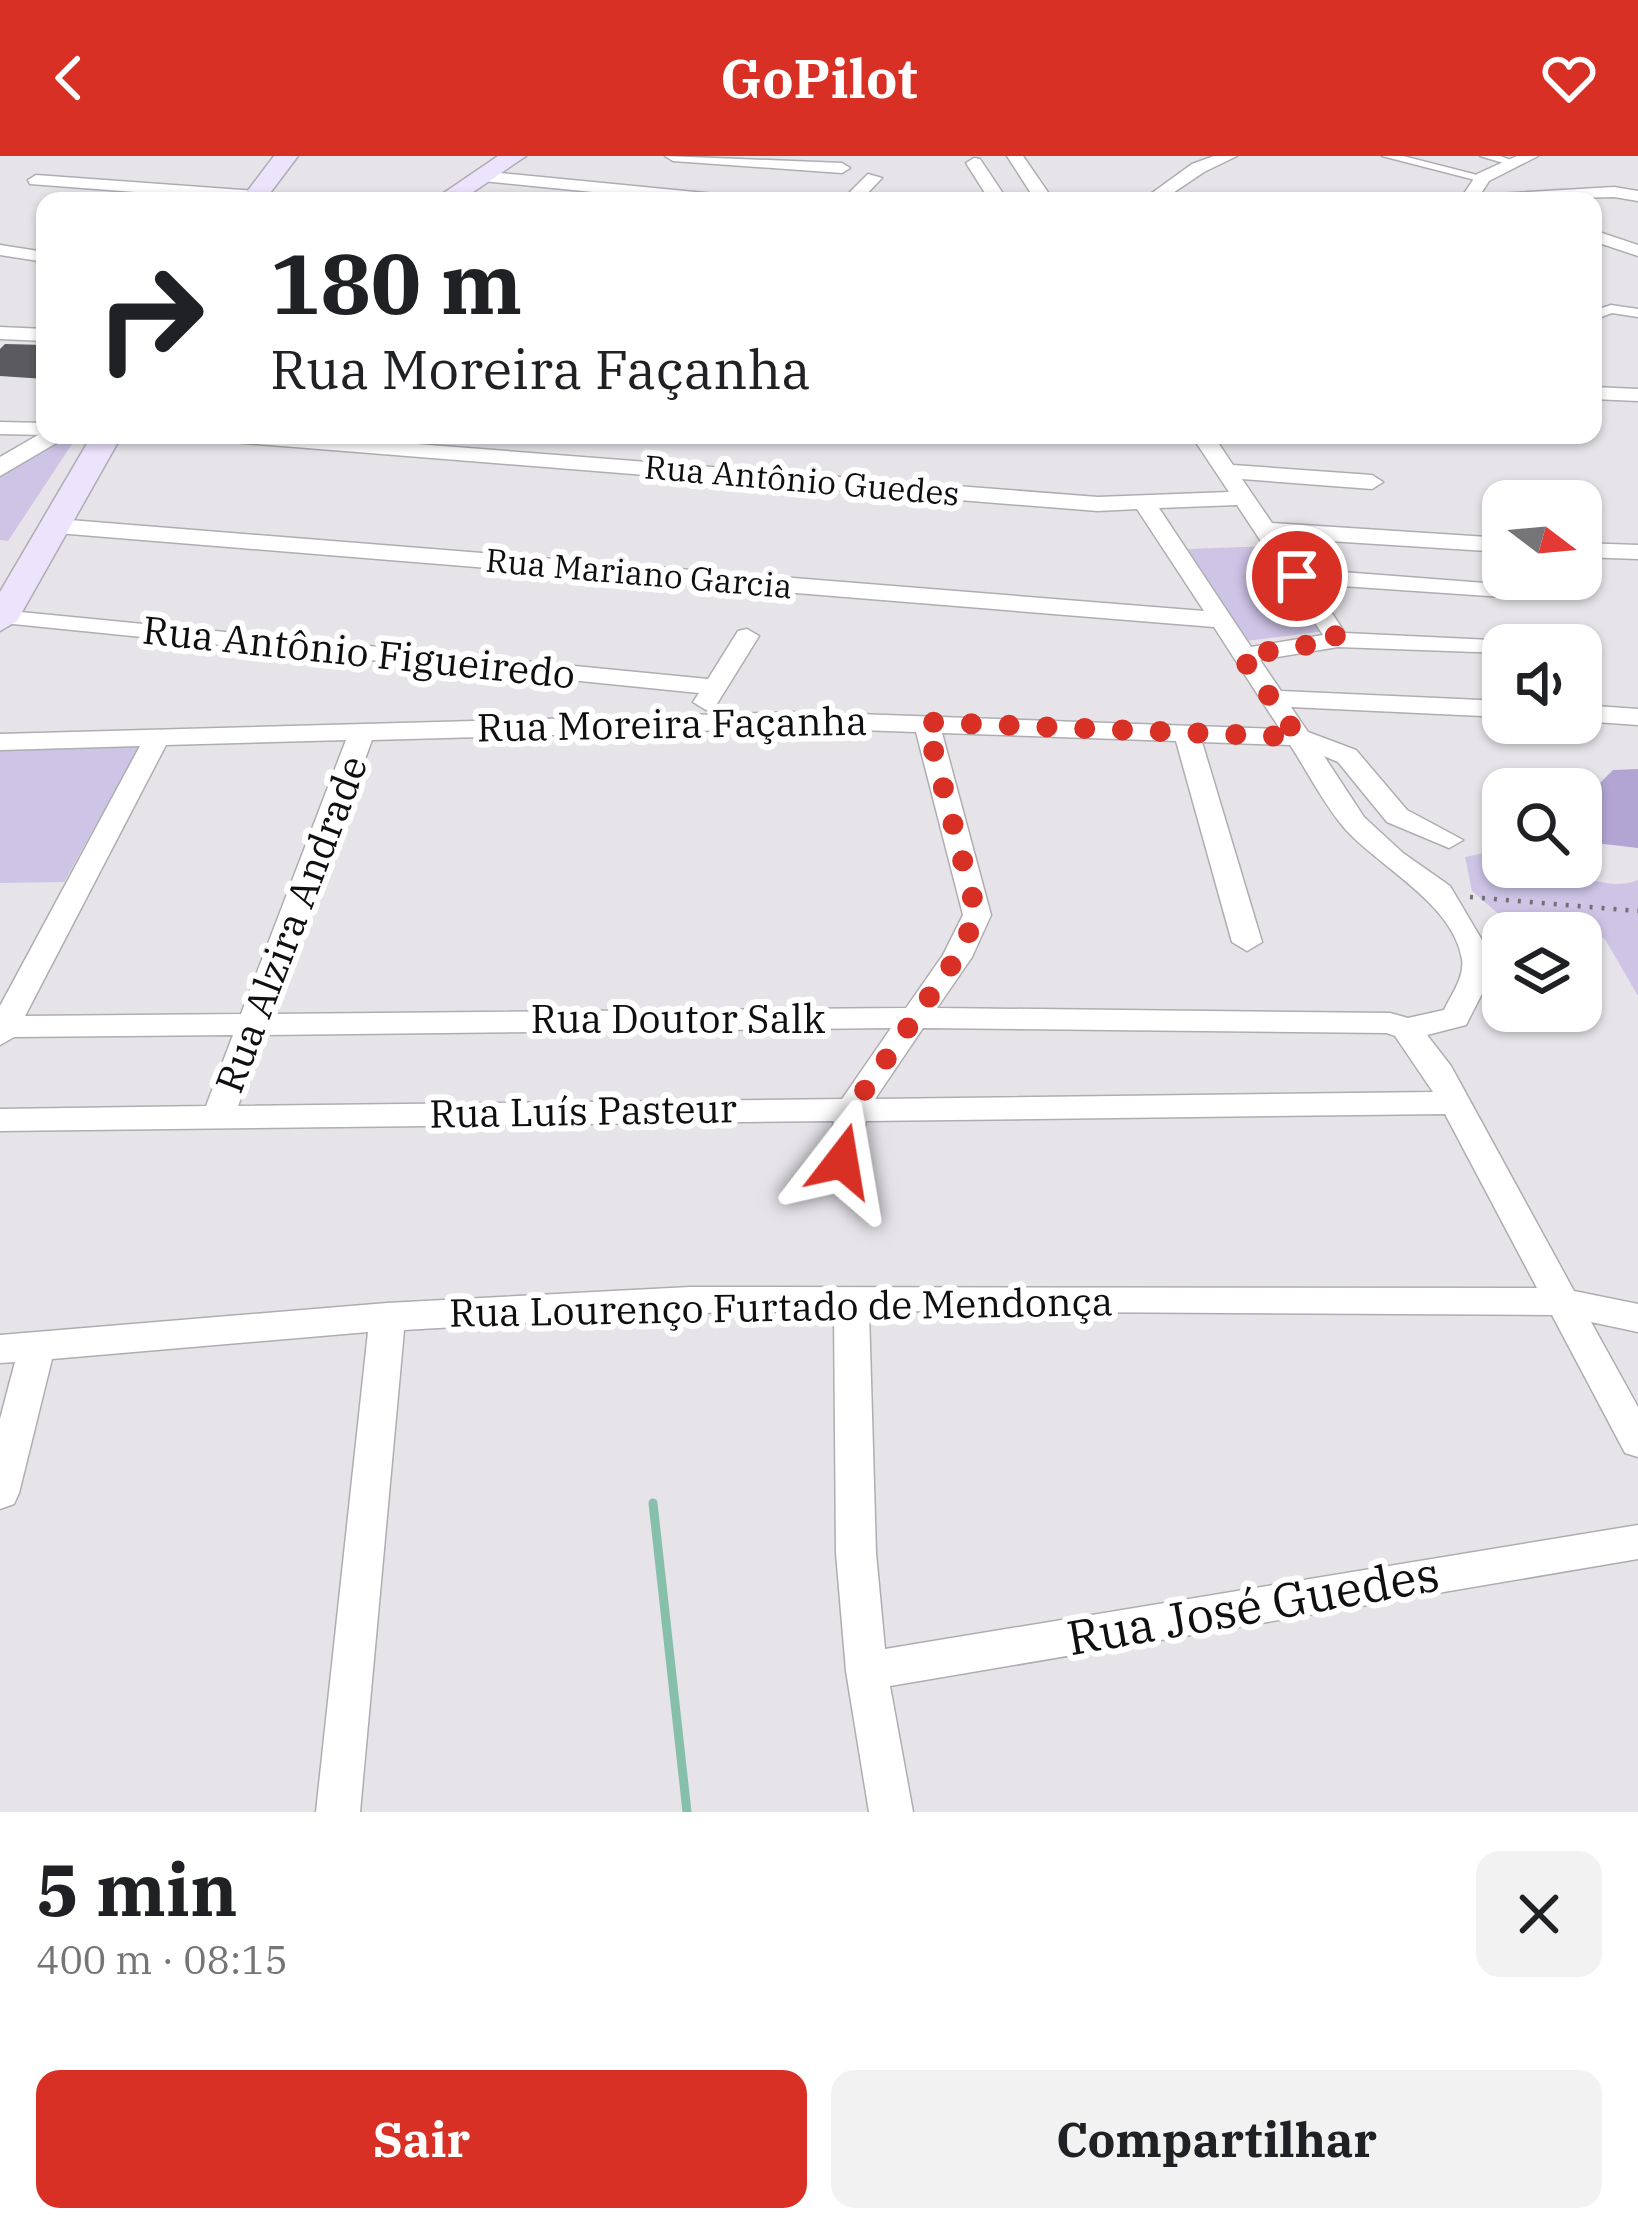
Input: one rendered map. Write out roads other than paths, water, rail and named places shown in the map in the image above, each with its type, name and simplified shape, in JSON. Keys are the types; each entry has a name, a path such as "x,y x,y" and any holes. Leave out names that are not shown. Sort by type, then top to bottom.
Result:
{"main road":[{"path":"259,192 286,156"},
{"path":"457,192 514,156"},
{"path":"0,569 81,444"},
{"path":"2,619 102,444"},
{"path":"60,521 123,444"}],"street":[{"path":"673,156 842,168"},
{"path":"1015,156 1039,192"},
{"path":"1163,192 1198,168 1229,156"},
{"path":"1388,156 1483,178"},
{"path":"1486,156 1510,162"},
{"path":"1474,192 1483,178 1530,156"},
{"path":"974,163 993,192"},
{"path":"479,176 643,192"},
{"path":"859,192 874,178"},
{"path":"36,180 174,192"},
{"path":"1599,192 1638,196"},
{"path":"1602,238 1638,251"},
{"path":"0,250 36,256"},
{"path":"1602,312 1611,309 1638,313"},
{"path":"0,333 36,335"},
{"path":"1602,392 1638,395"},
{"path":"0,428 36,429"},
{"path":"0,468 41,444"},
{"name":"Rua Antônio Guedes","path":"338,444 1146,505 1242,497"},
{"path":"1207,444 1338,640"},
{"path":"1223,471 1372,482"},
{"path":"1146,505 1354,822 1393,859 1440,892 1478,957 1476,976 1455,1018 1406,1029 1435,1066 1638,1442"},
{"name":"Rua Mariano Garcia","path":"60,521 1222,620"},
{"path":"1268,530 1482,543"},
{"path":"1602,551 1638,552"},
{"path":"1297,576 1482,589"},
{"name":"Rua Antônio Figueiredo","path":"2,619 715,687"},
{"path":"696,722 747,636"},
{"path":"1241,656 1338,640 1482,645"},
{"path":"1270,698 1482,708"},
{"path":"1602,714 1638,717"},
{"name":"Rua Moreira Façanha","path":"0,742 696,722 926,722 1298,737 1347,756 1397,816 1449,840"},
{"path":"842,1161 853,1107 969,936 977,915 926,722"},
{"name":"Rua Alzira Andrade","path":"218,1117 363,730"},
{"path":"1187,734 1247,942"},
{"path":"1,1029 157,738"},
{"name":"Rua Doutor Salk","path":"1,1029 254,1022 915,1018 1355,1019 1406,1029"},
{"name":"Rua Luís Pasteur","path":"0,1120 1454,1103"},
{"path":"851,1297 856,1553 867,1671 891,1812"},
{"name":"Rua Lourenço Furtado de Mendonça","path":"19,1348 387,1317 851,1297 1563,1302 1638,1318"},
{"path":"338,1812 387,1317"},
{"path":"0,1493 19,1348"},
{"name":"Rua José Guedes","path":"867,1671 1638,1541"}],"waterway":[{"path":"653,1503 687,1812"}]}
